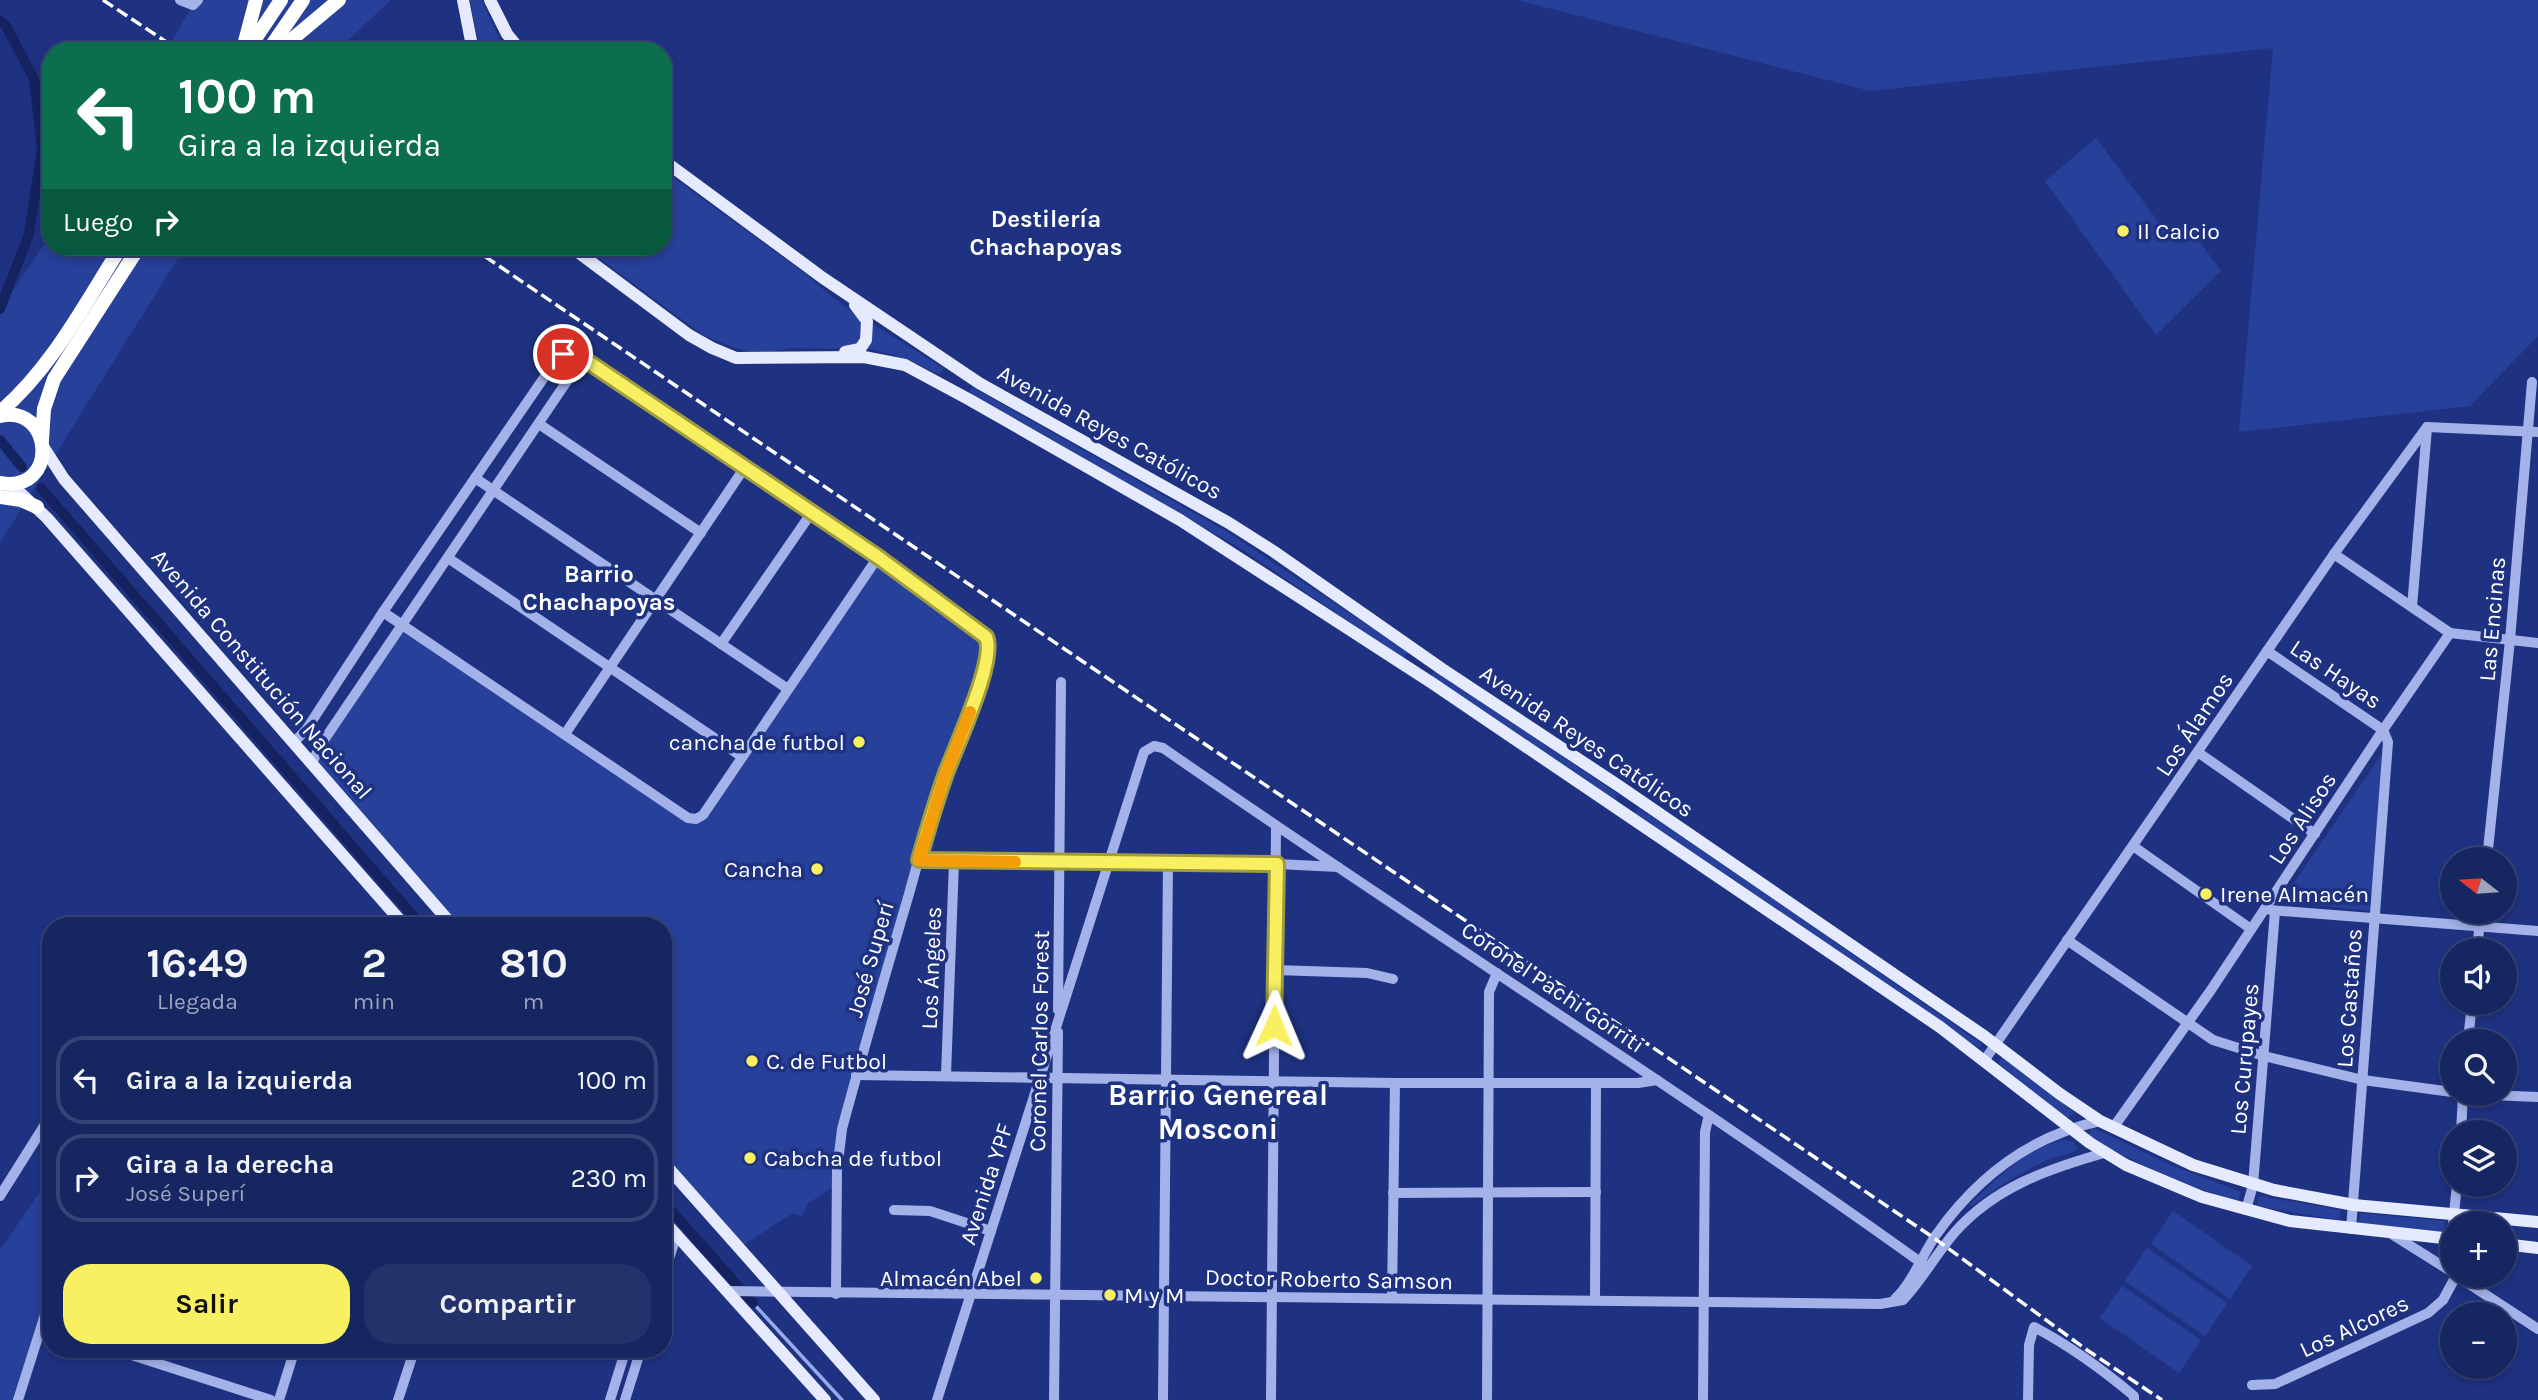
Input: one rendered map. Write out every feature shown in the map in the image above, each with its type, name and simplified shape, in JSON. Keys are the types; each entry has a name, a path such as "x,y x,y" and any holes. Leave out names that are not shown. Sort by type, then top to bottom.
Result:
{"highway":[{"path":"247,42 256,0"},
{"path":"251,42 281,0"},
{"path":"274,42 303,0"},
{"path":"289,42 339,0"},
{"path":"0,414 55,349 115,256"},
{"path":"4,488 29,479 38,469 43,444 44,409 54,379 133,256"},
{"path":"0,414 22,418 37,429 43,444"},
{"path":"4,488 37,507"}],"main road":[{"path":"463,0 471,42"},
{"path":"490,0 513,42"},
{"name":"Avenida Reyes Católicos","path":"672,167 823,278 979,383 1262,544 1997,1045 2099,1121 2193,1165 2253,1185 2354,1205 2440,1217"},
{"name":"Avenida Reyes Católicos","path":"582,256 689,335 736,359 864,357 905,365 1180,520 1432,683 1928,1019 2104,1153 2179,1188 2246,1210 2351,1229 2440,1236"},
{"path":"782,358 855,351 866,340 867,321 861,310 823,278"},
{"name":"Avenida Constitución Nacional","path":"43,444 64,479 445,917"},
{"path":"37,507 397,917"},
{"path":"672,1172 874,1400"},
{"name":"Avenida Reyes Católicos","path":"2517,1222 2538,1223"},
{"path":"672,1229 825,1400"},
{"path":"2517,1246 2538,1248"}],"street":[{"path":"180,0 193,5 198,0"},
{"path":"294,742 306,730 383,611 554,363 568,352 575,353 878,557 741,756 703,816 692,819 383,611"},
{"path":"312,763 320,746 582,359"},
{"name":"Las Encinas","path":"2488,847 2511,640 2532,382"},
{"path":"539,424 701,533"},
{"path":"2412,607 2427,427 2538,432"},
{"name":"Los Álamos","path":"1984,1061 2334,554 2427,427"},
{"path":"565,734 745,467"},
{"path":"475,478 788,689"},
{"path":"721,644 812,512"},
{"path":"2334,554 2450,633 2538,643"},
{"name":"José Superí","path":"836,1294 838,1147 856,1074 919,860 944,778 967,723 988,656 989,644 986,637 965,619 878,557"},
{"path":"448,558 741,756"},
{"name":"Los Alisos","path":"2113,1128 2188,1024 2251,929 2270,910 2315,834 2450,633"},
{"name":"Las Hayas","path":"2267,650 2383,730"},
{"name":"Coronel Carlos Forest","path":"1054,1400 1061,682"},
{"name":"Los Castaños","path":"2351,1229 2373,919 2389,748 2383,730"},
{"name":"Coronel Pachi Gorriti","path":"1154,746 1163,748 1276,827 1657,1080 1848,1209 1924,1264"},
{"name":"Avenida YPF","path":"937,1400 1144,752 1154,746"},
{"path":"2199,753 2315,834"},
{"path":"1271,1400 1276,827"},
{"path":"2133,846 2251,929"},
{"path":"919,860 1338,867"},
{"name":"Los Ángeles","path":"946,1075 954,862"},
{"path":"1163,1400 1168,863"},
{"path":"2270,910 2538,931"},
{"name":"Los Curupayes","path":"2246,1210 2253,1185 2264,1056 2270,910"},
{"path":"2478,938 2479,924"},
{"path":"2067,940 2213,1040 2264,1056 2363,1080 2440,1090"},
{"path":"1275,970 1367,973 1393,979"},
{"path":"1486,1400 1489,1300 1489,992 1497,973"},
{"path":"856,1074 1395,1083 1596,1084 1657,1080"},
{"path":"1392,1298 1395,1083"},
{"path":"1595,1300 1596,1084"},
{"path":"2517,1096 2538,1097"},
{"path":"1703,1400 1705,1132 1709,1115"},
{"name":"Doctor Roberto Samson","path":"727,1292 1889,1303 1903,1300 1948,1219 1984,1181 2027,1147 2069,1128 2099,1121"},
{"path":"0,1196 42,1129"},
{"name":"Doctor Roberto Samson","path":"1924,1264 1967,1219 1997,1196 2045,1171 2104,1153"},
{"path":"1393,1193 1596,1192"},
{"path":"894,1210 930,1211 991,1231"},
{"path":"2389,1233 2440,1265"},
{"path":"672,1245 677,1234"},
{"name":"Los Alcores","path":"2252,1385 2275,1384 2428,1313 2443,1300 2450,1288"},
{"path":"2475,1288 2538,1329"},
{"path":"2028,1400 2029,1345 2034,1327 2094,1365 2134,1398"},
{"path":"18,1400 42,1337"},
{"path":"141,1358 271,1400"},
{"path":"279,1400 292,1358"},
{"path":"398,1400 412,1358"},
{"path":"610,1400 623,1358"},
{"path":"625,1400 638,1358"}],"shaded area":[{"path":"196,0 391,0 346,42 171,42"},
{"path":"470,0 482,0 502,42 478,42"},
{"path":"1517,0 2538,0 2538,336 2470,406 2239,432 2273,48 1870,91"},
{"name":"Il Calcio","path":"2096,138 2171,239 2187,224 2221,271 2156,335 2045,181"},
{"path":"672,177 807,275 853,313 863,328 863,339 851,349 792,348 752,352 703,335 596,256 672,256"},
{"path":"42,247 42,256 179,256 0,543 0,310"},
{"path":"871,323 943,368 943,372 938,374 903,358 867,349"},
{"path":"972,387 1224,530 1408,652 1403,658 1240,548 969,392"},
{"path":"878,557 989,644 951,760 843,1123 837,1185 807,1204 802,1216 793,1213 739,1248 672,1171 672,917 451,917 312,763 403,624 692,819 703,815"},
{"path":"1435,671 1618,794 1614,800 1431,676"},
{"path":"2381,755 2388,758 2371,911 2285,902 2285,896"},
{"path":"1638,808 1982,1044 1979,1048 1971,1043 1635,813"},
{"path":"2003,1057 2075,1113 2066,1118 1998,1063"},
{"path":"2091,1129 2166,1163 2241,1192 2238,1201 2181,1182 2127,1157 2091,1139 2088,1136"},
{"path":"2065,1140 2074,1142 2077,1149 2029,1169 1972,1206 1970,1204 2026,1156 2051,1143"},
{"path":"42,1189 42,1326 18,1400 0,1400 0,1250"},
{"path":"2259,1196 2341,1210 2340,1220 2257,1206"},
{"path":"2173,1211 2252,1266 2230,1299 2151,1244"},
{"path":"2360,1213 2440,1221 2440,1232 2359,1224"},
{"path":"2147,1248 2227,1303 2205,1336 2125,1281"},
{"path":"2122,1286 2201,1340 2179,1373 2100,1318"}],"waterway":[{"path":"0,21 6,26 34,79 42,149 29,234 0,309"},
{"path":"0,440 22,467"},
{"path":"41,488 414,917"},
{"path":"672,1211 753,1303"},
{"path":"753,1303 842,1400"}],"railway":[{"path":"103,0 166,42"},
{"path":"484,256 1934,1238 2087,1350 2162,1400"}],"slow traffic":[{"path":"970,712 944,778 919,860 1015,862"}],"place":[{"name":"Il Calcio","path":"2123,231"},
{"name":"cancha de futbol","path":"859,742"},
{"name":"Cancha","path":"817,869"},
{"name":"Irene Almacén","path":"2206,894"},
{"name":"C. de Futbol","path":"752,1061"},
{"name":"Cabcha de futbol","path":"750,1158"},
{"name":"Almacén Abel","path":"1036,1278"},
{"name":"M y M","path":"1110,1295"}],"district":[{"name":"Destilería Chachapoyas","path":"1046,233"},
{"name":"Barrio Chachapoyas","path":"599,588"},
{"name":"Barrio Genereal Mosconi","path":"1218,1112"}],"route":[{"path":"563,354 575,353 878,557 986,637 989,644 988,656 967,723 944,778 919,860 1277,864 1274,1026"}]}
